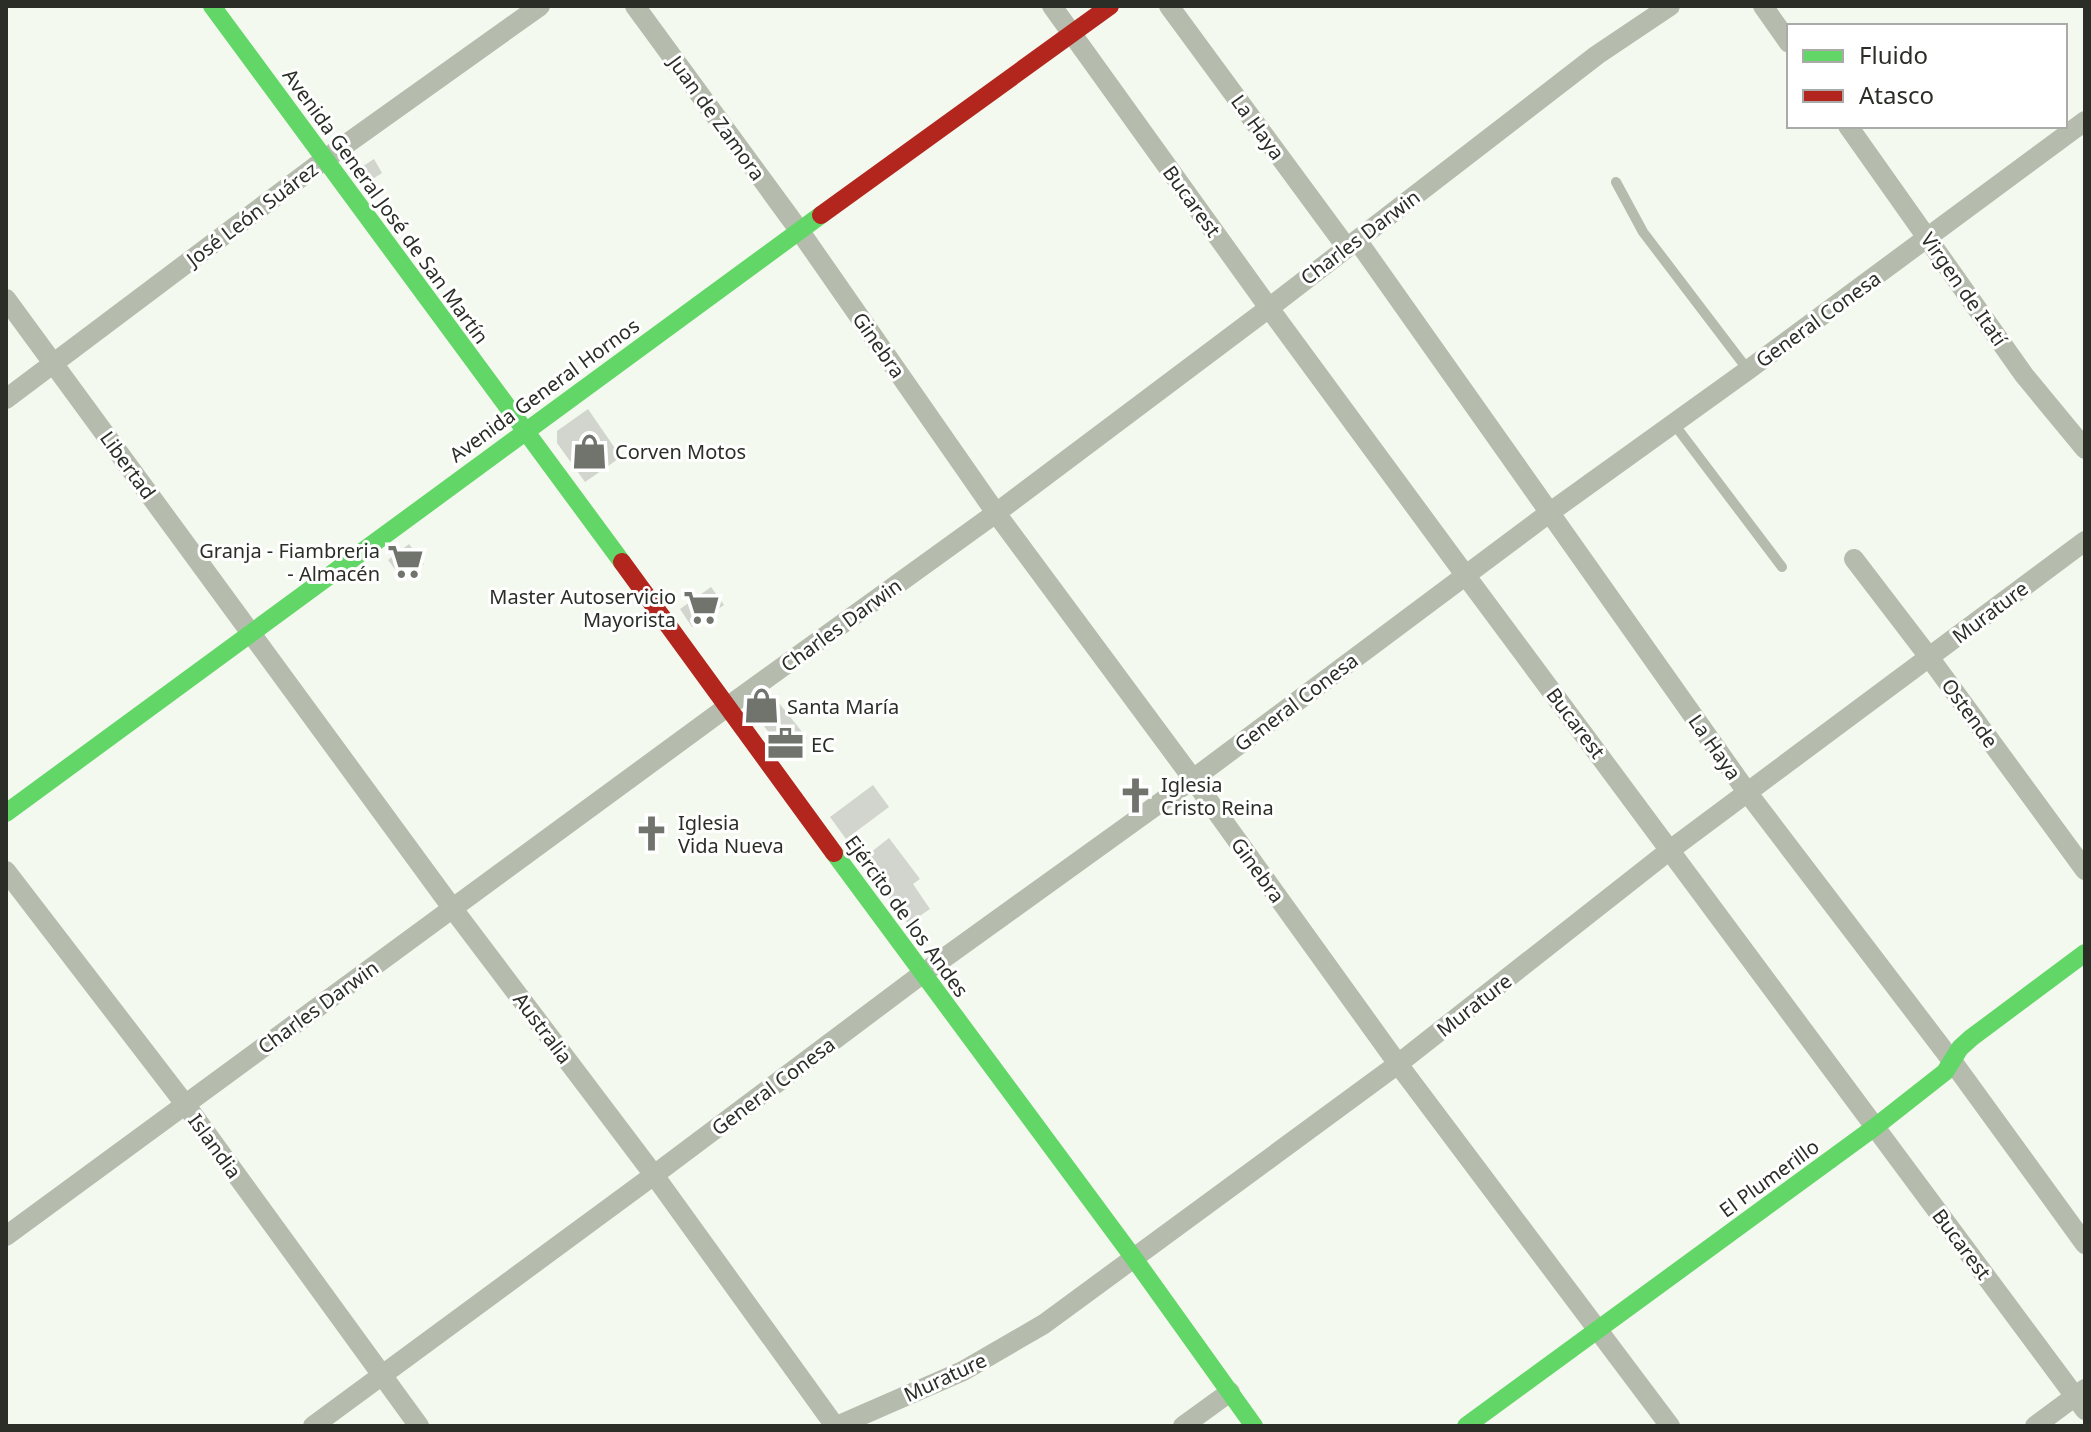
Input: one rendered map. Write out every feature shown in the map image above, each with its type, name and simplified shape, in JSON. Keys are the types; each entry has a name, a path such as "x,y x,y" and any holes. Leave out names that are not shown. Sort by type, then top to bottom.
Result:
{"main road":[{"name":"Avenida General José de San Martín","path":"212,6 526,431"},
{"name":"Avenida General Hornos","path":"6,813 249,632 1110,6"},
{"name":"Ejército de los Andes","path":"526,431 1254,1426"},
{"name":"El Plumerillo","path":"1466,1426 1938,1079 1971,1038 2085,953"}],"street":[{"name":"José León Suárez","path":"6,399 324,160 540,6"},
{"name":"Juan de Zamora","path":"635,6 799,230"},
{"name":"Bucarest","path":"1052,6 1466,576 1875,1127 2082,1398"},
{"name":"La Haya","path":"1169,6 1352,244 1549,513 1747,792 1952,1061 2085,1244"},
{"name":"Charles Darwin","path":"6,1236 996,513 1269,308 1597,55 1670,6"},
{"path":"1763,6 1787,40"},
{"name":"General Conesa","path":"313,1426 922,974 1193,779 1549,513 2085,121"},
{"name":"Virgen de Itatí","path":"1849,128 2024,375 2085,449"},
{"name":"Ginebra","path":"799,230 996,513 1398,1064 1670,1426"},
{"name":"Libertad","path":"6,299 249,632"},
{"name":"Murature","path":"842,1425 986,1359 1044,1324 1398,1064 1670,850 2085,541"},
{"name":"Ostende","path":"1854,559 2085,870"},
{"name":"Australia","path":"249,632 453,909 842,1425"},
{"name":"Islandia","path":"6,871 185,1104 419,1426"},
{"path":"1183,1426 1230,1392"},
{"path":"2035,1426 2082,1398"}],"lane":[{"path":"1616,182 1643,232 1748,370"},
{"path":"1674,424 1782,567"}],"building":[{"path":"374,159 382,173 365,184 357,170"},
{"name":"Corven Motos","path":"588,409 621,457 585,482 557,443 557,431"},
{"name":"Granja - Fiambreria - Almacén","path":"409,544 424,564 403,580 388,560"},
{"name":"Master Autoservicio Mayorista","path":"711,587 724,605 692,627 680,609"},
{"path":"771,693 807,738 787,755 755,715 756,706"},
{"path":"873,785 889,807 846,839 830,817"},
{"path":"889,838 920,879 913,884 930,909 908,924 861,860"}],"traffic: fast":[{"path":"212,6 622,562"},
{"path":"6,813 821,215"},
{"path":"834,853 1254,1426"},
{"path":"1466,1426 1875,1127 1945,1072 1960,1048 1971,1038 2085,953"}],"traffic: jam":[{"path":"821,215 1110,6"},
{"path":"622,562 834,853"}],"place":[{"name":"Corven Motos","path":"589,451"},
{"name":"Granja - Fiambreria - Almacén","path":"406,562"},
{"name":"Master Autoservicio Mayorista","path":"702,607"},
{"name":"Santa María","path":"761,706"},
{"name":"EC","path":"785,744"},
{"name":"Iglesia Cristo Reina","path":"1135,795"},
{"name":"Iglesia Vida Nueva","path":"652,833"}]}
